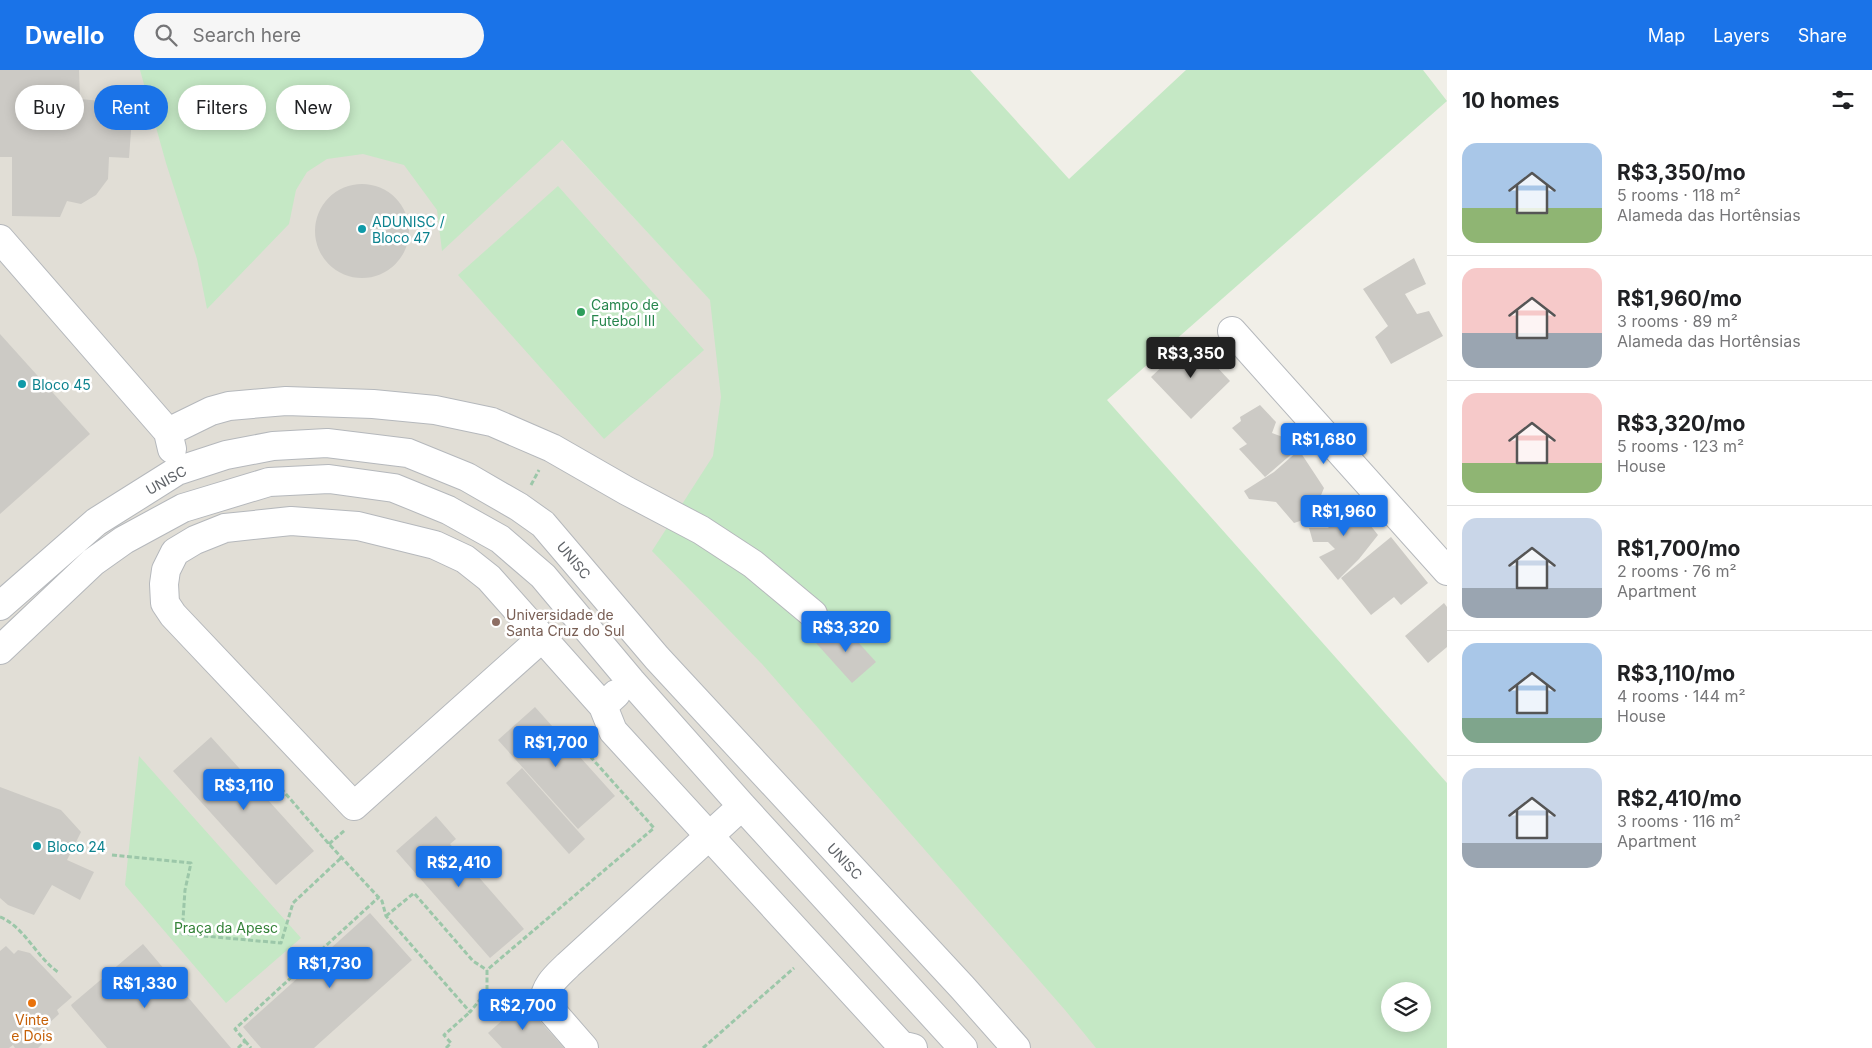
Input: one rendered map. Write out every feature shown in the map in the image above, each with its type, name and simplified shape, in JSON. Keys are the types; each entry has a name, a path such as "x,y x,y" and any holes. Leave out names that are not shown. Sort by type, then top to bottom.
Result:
{"street":[{"path":"0,239 168,432 178,471 183,508"},
{"path":"1232,331 1447,572"},
{"path":"168,432 211,411 229,406 286,401 373,404 435,410 492,422 552,448 627,491 701,530 753,564 813,614"},
{"name":"UNISC","path":"0,606 96,522 178,471 226,455 273,446 327,444 408,453 467,477 519,507 543,524 656,658 982,1008 1016,1048"},
{"path":"0,650 93,562 114,546 183,508 269,482 329,479 394,488 448,510 500,539 543,576 631,681 932,1015 951,1044 982,1008"},
{"path":"542,637 354,806 173,615 165,603 164,584 166,570 175,552 194,540 225,528 291,520 358,526 434,545 465,559 489,578 542,637 603,706 614,731 709,837 904,1047 932,1015 962,987"},
{"path":"96,522 114,546"},
{"path":"603,706 656,658"},
{"path":"584,1048 544,1002 547,986 742,806"}],"path":[{"path":"519,507 552,448"},
{"path":"446,1048 451,1044 444,1035 470,1012 487,991 487,970 654,828 588,754 614,731"},
{"path":"259,790 273,779 379,897 386,916 470,1012"},
{"path":"112,855 191,863 185,890 182,934 281,943 294,902 342,857"},
{"path":"386,916 414,893 473,961 487,970"},
{"path":"252,1048 235,1029 379,897"},
{"path":"0,917 20,932 39,955 58,972"},
{"path":"703,1048 813,950"},
{"path":"238,1048 245,1041"}],"shaded area":[{"name":"Universidade de Santa Cruz do Sul","path":"0,70 228,70 300,85 276,85 276,130 350,130 350,95 561,139 746,338 1280,1048 0,1048"}],"green space":[{"path":"140,70 970,70 1069,179 1186,70 1423,70 1447,101 1107,400 1447,783 1447,1048 1096,1048 1065,1010 762,664 652,551 713,456 721,397 710,300 562,140 442,251 437,210 404,165 363,154 327,159 307,172 296,190 289,224 207,309 197,259 157,130 168,130 168,85 144,85"},
{"name":"Campo de Futebol III","path":"558,186 704,350 604,439 458,275"},
{"name":"Praça da Apesc","path":"139,756 301,938 226,1003 125,885"}],"building":[{"path":"0,70 79,70 80,85 15,85 15,130 84,130 84,99 94,100 94,130 131,130 129,158 109,157 108,179 96,195 81,204 67,201 60,217 12,216 12,157 0,157"},
{"name":"ADUNISC / Bloco 47","path":"362,184 380,188 395,198 405,213 409,231 405,249 395,264 380,274 362,278 344,274 329,264 319,249 315,231 319,213 329,198 344,188"},
{"path":"1414,258 1426,284 1405,294 1417,314 1429,311 1443,336 1391,364 1375,337 1388,326 1363,289"},
{"name":"Bloco 45","path":"0,334 90,434 0,514"},
{"path":"1191,339 1230,381 1191,419 1151,377"},
{"path":"1260,405 1276,422 1272,433 1291,440 1294,452 1265,477 1239,449 1247,444 1232,428 1241,421 1240,417"},
{"path":"1299,450 1324,488 1312,517 1294,523 1276,502 1249,499 1244,491 1274,472"},
{"path":"1348,501 1356,507 1378,535 1359,559 1338,580 1319,557 1335,549 1328,542 1313,542 1309,528 1329,528 1320,519 1328,507"},
{"path":"1391,537 1428,583 1401,605 1394,597 1371,615 1341,578"},
{"path":"1444,603 1447,607 1447,647 1428,663 1405,636"},
{"path":"840,622 876,662 852,683 816,643"},
{"path":"535,707 615,796 578,829 498,740"},
{"path":"211,737 314,851 276,885 173,771"},
{"path":"522,768 585,839 569,854 506,783"},
{"name":"Bloco 24","path":"0,787 61,810 81,832 67,860 94,872 80,900 52,885 34,915 8,905 0,898"},
{"path":"436,816 456,839 450,844 524,929 490,958 396,851"},
{"path":"370,913 412,960 314,1048 261,1048 243,1027"},
{"path":"143,944 231,1048 107,1048 72,1007 71,1005"},
{"name":"Vinte e Dois","path":"6,946 14,954 18,950 30,953 72,997 57,1010 59,1014 46,1026 52,1035 38,1048 15,1048 13,1045 9,1048 0,1048 0,951"},
{"path":"523,1002 564,1048 502,1048 488,1033"}],"place":[{"name":"ADUNISC / Bloco 47","path":"362,229"},
{"name":"Campo de Futebol III","path":"581,312"},
{"name":"Bloco 45","path":"22,384"},
{"name":"Universidade de Santa Cruz do Sul","path":"496,622"},
{"name":"Bloco 24","path":"37,846"},
{"name":"Vinte e Dois","path":"32,1003"}]}
